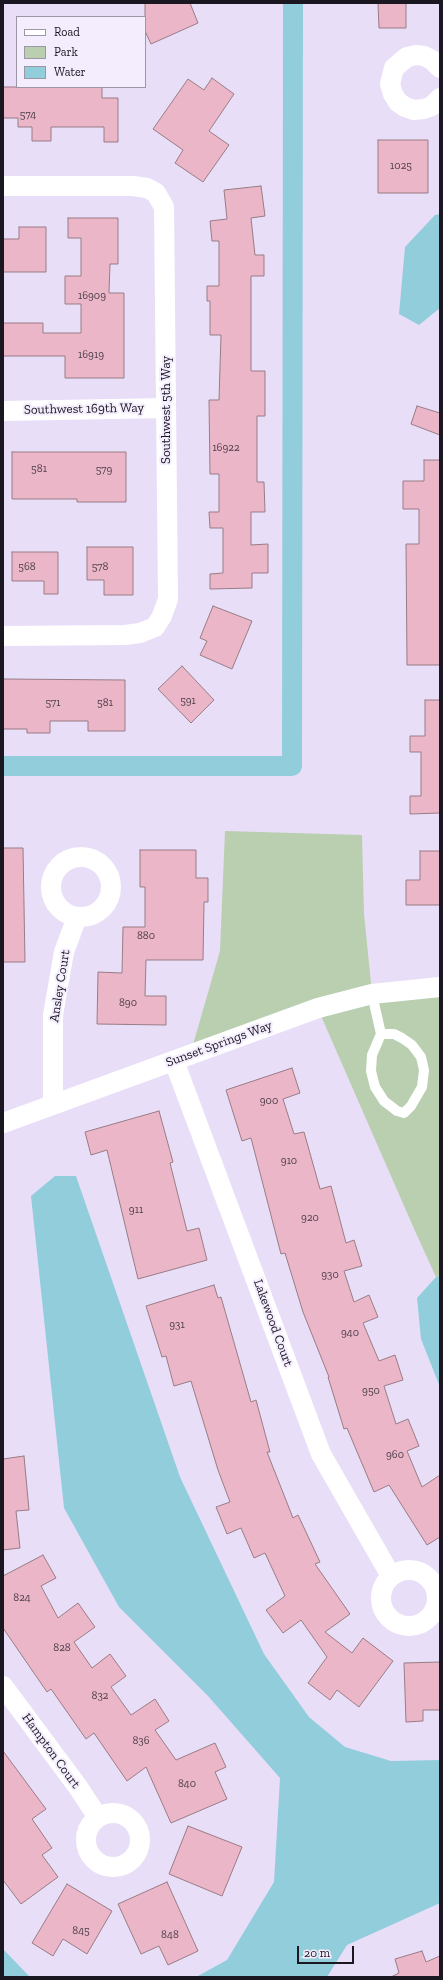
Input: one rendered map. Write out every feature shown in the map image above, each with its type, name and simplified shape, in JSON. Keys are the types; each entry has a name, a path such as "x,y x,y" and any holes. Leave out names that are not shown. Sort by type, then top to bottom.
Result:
{"street":[{"path":"440,68 432,60 424,56 407,57 394,68 390,84 392,94 398,102 405,107 414,110 432,106 440,98"},
{"name":"Southwest 5th Way","path":"3,186 133,186 147,188 156,193 164,208 168,599 162,616 155,627 140,633 126,635 3,636"},
{"name":"Southwest 169th Way","path":"3,410 166,408"},
{"name":"Ansley Court","path":"53,1105 53,1015 64,952 77,917"},
{"name":"Sunset Springs Way","path":"3,1124 318,1008 372,994 440,987"},
{"name":"Lakewood Court","path":"174,1061 321,1454 391,1576"},
{"name":"Hampton Court","path":"3,1686 78,1786 97,1816"}],"lane":[{"path":"372,994 381,1034 372,1055 371,1072 374,1088 384,1101 397,1111 404,1113 411,1106 422,1087 424,1070 421,1058 412,1045 402,1038 394,1034 381,1034"}],"green space":[{"path":"225,831 362,835 364,914 372,993 440,987 440,1276 436,1277 318,1009 190,1055 220,951"}],"water":[{"path":"440,214 440,308 419,325 399,314 405,247 435,215"},
{"path":"55,1176 76,1176 180,1477 264,1654 309,1717 345,1747 391,1761 440,1760 440,1903 347,1945 327,1977 196,1977 227,1960 274,1882 280,1778 208,1696 119,1607 64,1508 31,1196"},
{"path":"440,1276 440,1387 421,1339 417,1298 436,1277"},
{"path":"3,1949 30,1977 3,1977"}],"building":[{"path":"145,3 190,3 198,23 151,44 146,33"},
{"path":"378,3 406,3 406,28 379,28"},
{"path":"212,78 234,94 209,131 229,145 203,182 175,163 183,150 153,129 188,79 204,90"},
{"path":"3,87 102,88 102,98 118,98 118,142 104,142 104,127 51,127 51,141 32,141 32,127 18,127 18,118 3,118"},
{"path":"378,140 428,140 428,193 378,193"},
{"path":"261,186 265,216 251,218 255,255 264,255 264,276 251,276 251,371 265,371 265,416 257,416 257,482 264,482 265,512 251,512 251,545 268,544 268,573 252,573 252,588 210,589 210,574 223,573 223,528 210,528 209,512 219,512 219,474 210,474 209,400 219,400 221,335 210,335 210,301 207,301 207,286 219,286 219,241 212,241 210,221 227,219 224,190"},
{"path":"68,218 118,218 118,264 110,264 109,293 124,293 124,378 65,378 65,356 3,356 3,323 43,323 43,333 81,333 81,304 65,304 65,276 81,276 81,238 68,238"},
{"path":"19,227 46,227 46,272 3,272 3,239 19,239"},
{"path":"417,406 440,413 440,435 411,424"},
{"path":"12,452 126,452 126,502 77,502 77,499 12,499"},
{"path":"424,460 440,460 440,665 407,665 406,544 419,544 419,509 403,509 403,481 424,481"},
{"path":"87,547 133,547 133,595 104,595 104,580 87,580"},
{"path":"12,552 58,552 58,594 44,594 44,581 12,581"},
{"path":"213,606 252,621 232,669 200,655 207,641 200,638"},
{"path":"182,666 214,700 191,723 158,689"},
{"path":"3,679 125,680 125,731 88,731 88,721 50,721 50,733 27,733 27,729 3,729"},
{"path":"425,700 440,700 440,813 410,814 410,796 421,796 421,752 410,752 410,736 425,736"},
{"path":"3,848 23,848 25,962 3,962"},
{"path":"140,850 196,850 196,878 208,878 208,902 204,902 203,960 146,960 145,996 166,996 166,1025 97,1024 98,972 122,973 123,927 145,927 145,887 140,887"},
{"path":"420,851 440,851 440,905 406,905 406,880 420,880"},
{"path":"292,1068 300,1093 283,1099 294,1134 304,1132 320,1189 331,1186 346,1243 354,1240 362,1266 344,1271 354,1302 369,1295 378,1317 363,1323 379,1361 395,1355 403,1380 384,1386 396,1424 408,1419 419,1446 407,1451 422,1487 440,1475 440,1537 427,1545 389,1485 374,1492 347,1428 344,1429 329,1377 303,1312 285,1253 281,1254 251,1138 242,1141 226,1090"},
{"path":"159,1111 173,1162 170,1163 187,1231 199,1228 207,1260 138,1279 107,1150 91,1155 85,1132"},
{"path":"214,1285 218,1298 221,1297 251,1402 256,1400 270,1452 267,1452 293,1518 298,1515 320,1562 315,1564 350,1614 325,1632 352,1653 363,1638 393,1661 359,1707 337,1690 330,1700 308,1683 327,1657 301,1620 283,1633 266,1610 285,1596 265,1553 254,1558 241,1528 227,1534 216,1507 230,1502 218,1470 191,1381 174,1386 166,1356 162,1357 146,1306"},
{"path":"24,1456 29,1510 16,1511 20,1548 3,1550 3,1459"},
{"path":"43,1555 56,1578 41,1586 58,1618 78,1603 95,1627 74,1642 92,1668 110,1654 126,1676 111,1687 131,1715 155,1699 169,1721 155,1730 176,1760 215,1743 226,1767 215,1772 227,1799 171,1823 146,1767 127,1781 94,1733 86,1739 51,1689 47,1692 3,1628 3,1576"},
{"path":"440,1662 440,1710 423,1710 423,1721 406,1722 404,1663"},
{"path":"3,1751 46,1809 32,1819 52,1848 42,1855 58,1877 21,1904 3,1880"},
{"path":"188,1826 242,1847 222,1896 169,1874"},
{"path":"167,1882 198,1951 168,1965 159,1946 141,1954 118,1904"},
{"path":"67,1884 112,1911 87,1954 63,1939 53,1956 32,1943"},
{"path":"422,1951 426,1962 440,1956 440,1977 391,1977 399,1973 395,1959"}],"waterway":[{"path":"3,766 292,766 293,3"}]}
